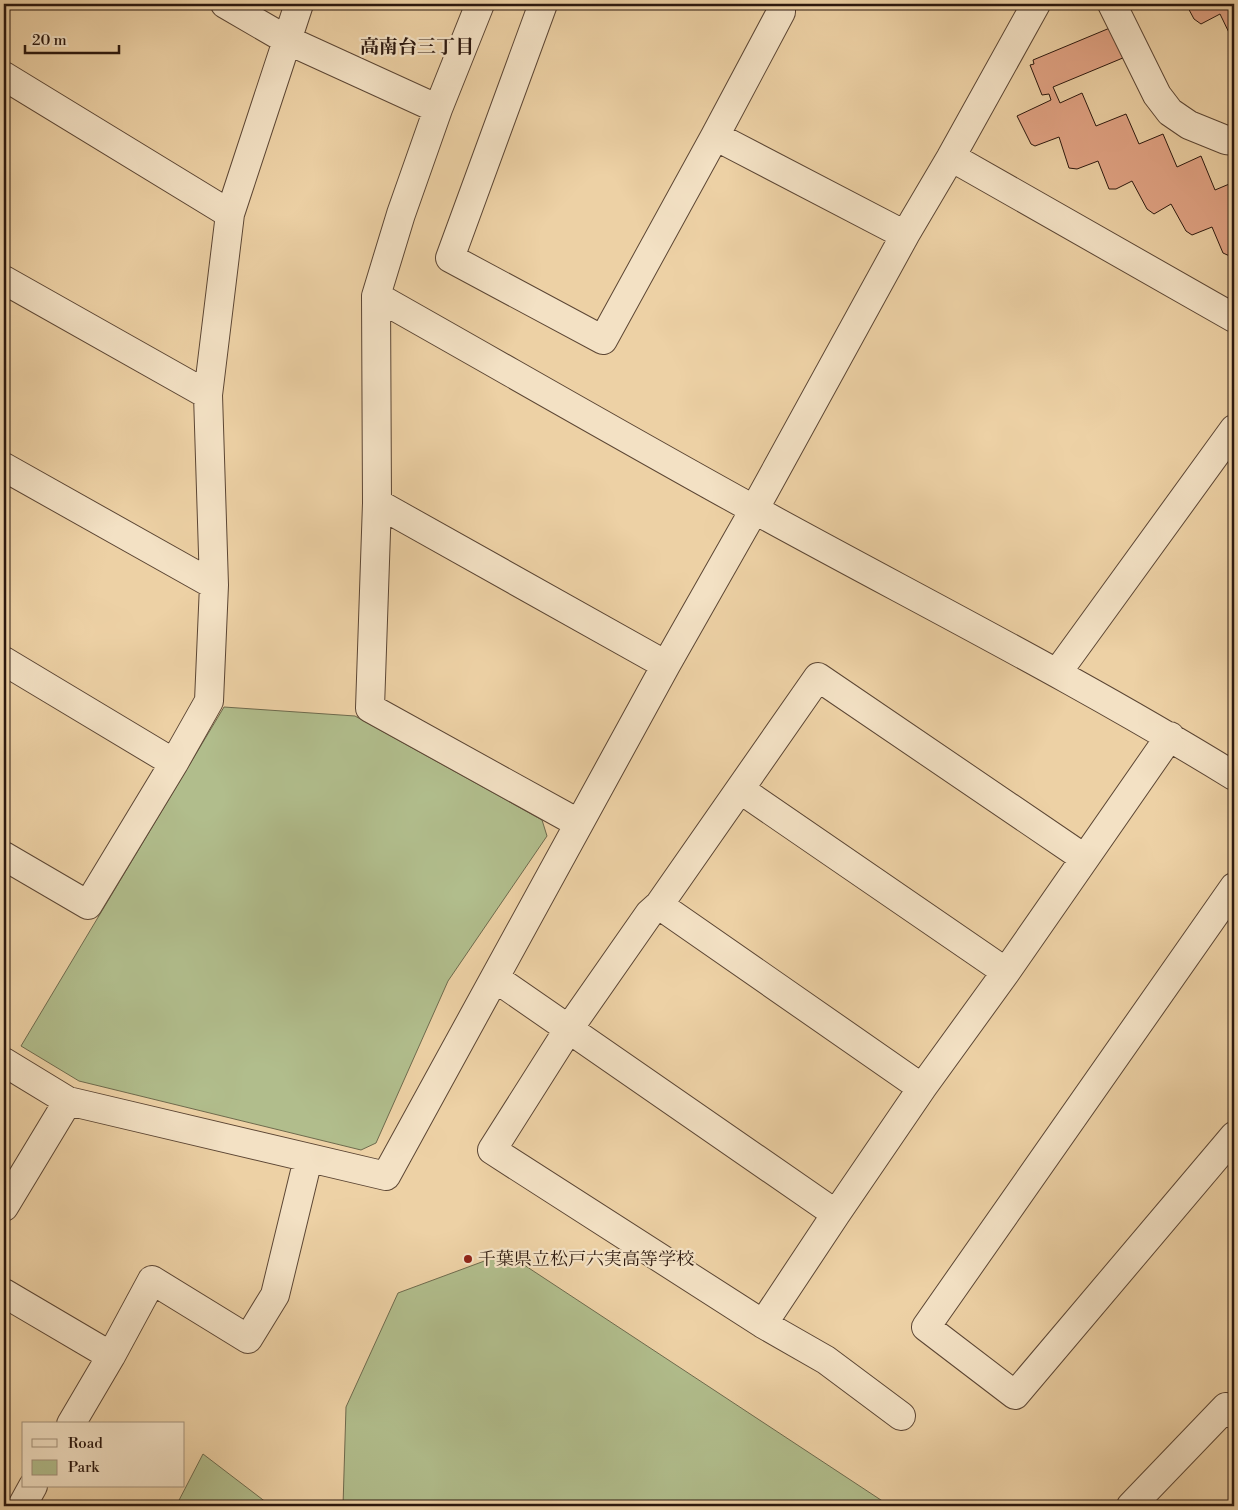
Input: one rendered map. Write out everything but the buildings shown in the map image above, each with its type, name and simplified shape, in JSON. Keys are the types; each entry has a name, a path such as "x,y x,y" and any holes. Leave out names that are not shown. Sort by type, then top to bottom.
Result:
{"street":[{"path":"225,4 287,40 438,109"},
{"path":"4,856 88,905 174,763 208,701 214,585 208,395 230,214 299,4"},
{"path":"480,4 438,109 401,214 376,296 378,504 370,708 578,823"},
{"path":"543,4 450,258 603,340 781,12 781,4"},
{"path":"4,1062 68,1101 386,1176 578,823 754,510 905,234 951,158 1036,4"},
{"path":"1112,4 1156,95 1170,112 1188,125 1226,140 1234,141"},
{"path":"4,76 230,214"},
{"path":"715,136 905,234"},
{"path":"951,158 1234,318"},
{"path":"4,280 208,395"},
{"path":"376,296 754,510 1058,673 1170,736 1234,776"},
{"path":"1058,673 1234,429"},
{"path":"4,467 214,585"},
{"path":"378,504 666,665"},
{"path":"4,661 174,763"},
{"path":"901,1416 826,1360 763,1324 492,1150 568,1030 649,914 659,905 741,790 818,677 1084,858"},
{"path":"763,1324 922,1088 1006,972 1170,736"},
{"path":"741,790 1006,972"},
{"path":"1234,887 926,1327 1014,1395 1234,1136"},
{"path":"659,905 922,1088"},
{"path":"495,978 836,1214"},
{"path":"4,1207 68,1101"},
{"path":"72,1422 111,1356 152,1280 248,1339 275,1295 308,1159"},
{"path":"4,1293 111,1356"},
{"path":"1131,1506 1226,1407 1234,1414"},
{"path":"22,1506 33,1488"}],"green space":[{"path":"224,707 355,716 542,820 547,836 448,981 376,1143 361,1150 79,1081 21,1046"},
{"name":"千葉県立松戸六実高等学校","path":"506,1253 890,1506 343,1506 346,1407 398,1293"},
{"path":"203,1454 271,1506 176,1506"}],"place":[{"name":"千葉県立松戸六実高等学校","path":"468,1259"}],"district":[{"name":"高南台三丁目","path":"417,46"}]}
